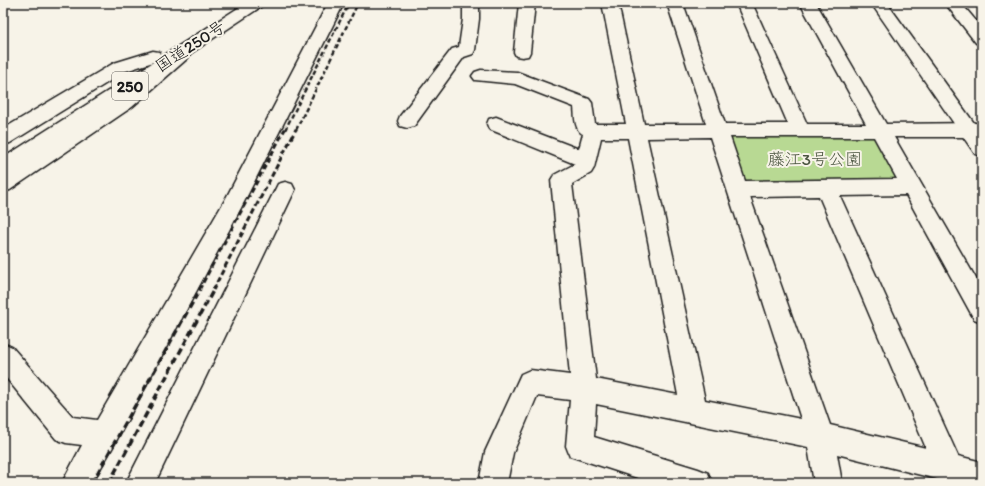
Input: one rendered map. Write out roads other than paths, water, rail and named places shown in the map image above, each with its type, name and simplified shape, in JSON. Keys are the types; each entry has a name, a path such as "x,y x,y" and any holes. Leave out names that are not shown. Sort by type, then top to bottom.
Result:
{"main road":[{"name":"国道250号","path":"3,152 237,3"},
{"name":"国道250号","path":"3,168 256,3"},
{"path":"76,483 232,206 336,3"},
{"path":"407,120 458,53 467,50 471,19 470,3"},
{"path":"522,52 527,3"},
{"path":"610,3 694,410"},
{"path":"675,3 820,436 828,483"},
{"path":"744,3 800,130"},
{"path":"808,3 982,311"},
{"path":"879,3 975,130 982,149"},
{"path":"952,3 982,38"},
{"path":"3,184 126,103 197,42"},
{"path":"3,138 120,66 153,56"},
{"path":"481,76 517,78 583,103 586,128 593,131 975,130"},
{"path":"496,124 586,160"},
{"path":"593,131 584,168 561,180 584,389 580,446 698,483"},
{"path":"738,189 913,187"},
{"path":"826,188 949,468"},
{"path":"140,483 285,190"},
{"path":"3,356 66,429 104,435"},
{"path":"493,483 499,452 530,383 584,389 694,410 820,436 982,476"}],"railway":[{"path":"285,130 349,3"},
{"path":"296,130 358,3"},
{"path":"199,290 285,129"},
{"path":"213,290 296,129"},
{"path":"92,483 200,289"},
{"path":"109,483 214,289"}],"park label":[{"name":"藤江3号公園","path":"815,159"}]}
